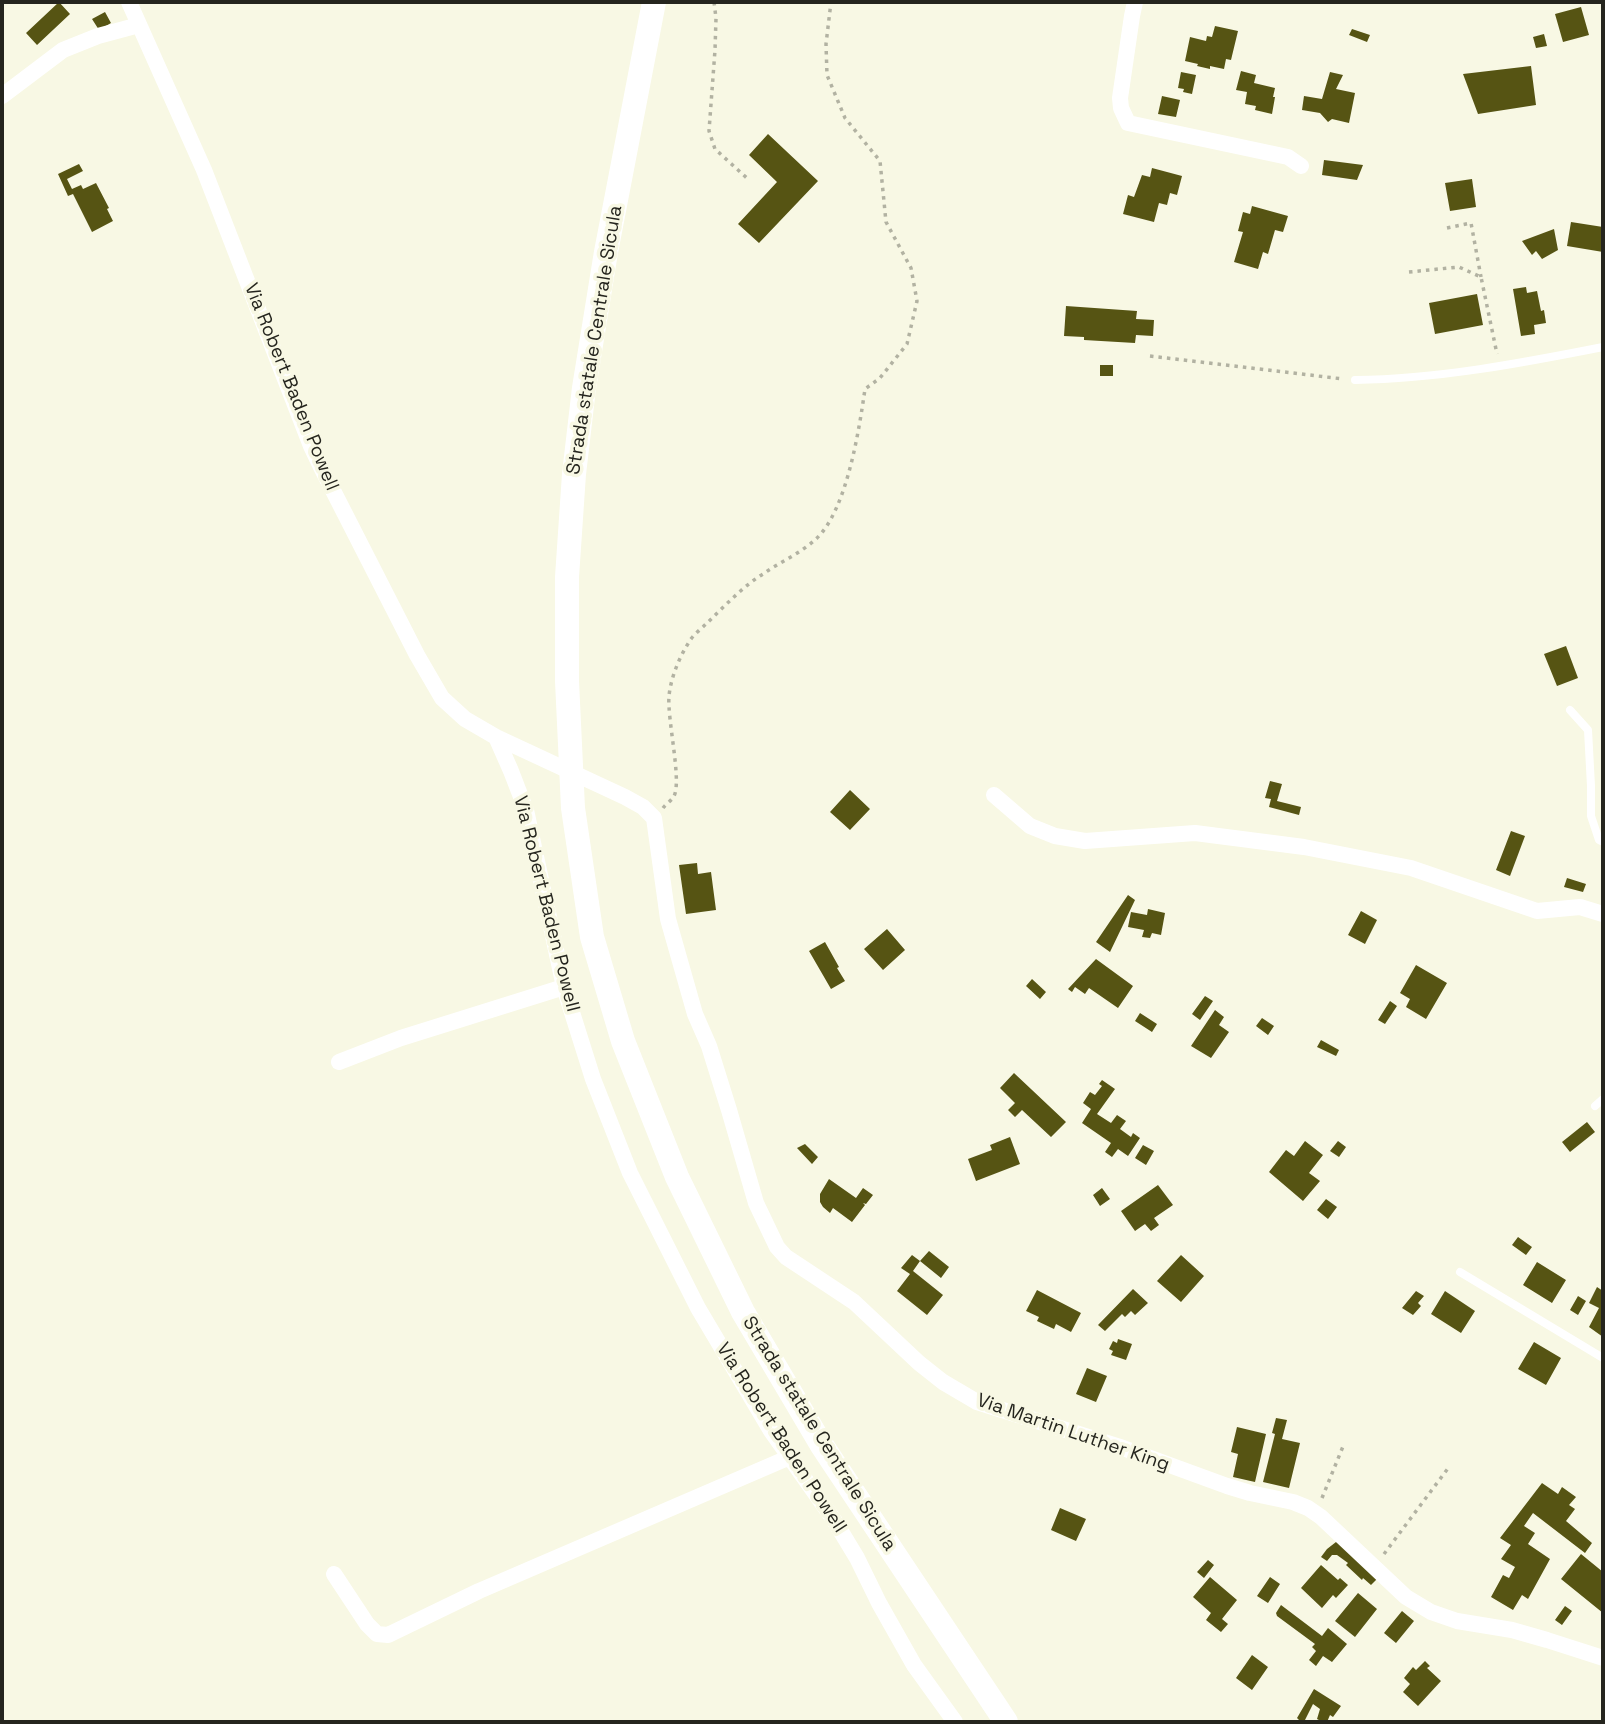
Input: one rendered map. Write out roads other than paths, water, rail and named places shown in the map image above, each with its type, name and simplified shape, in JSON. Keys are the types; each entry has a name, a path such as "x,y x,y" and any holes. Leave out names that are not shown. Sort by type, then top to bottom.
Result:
{"main road":[{"name":"Strada statale Centrale Sicula","path":"654,2 584,388 574,474 568,564 567,681 573,808 592,937 623,1041 677,1177 743,1312 821,1444 1006,1722"}],"street":[{"name":"Via Robert Baden Powell","path":"129,2 204,170 320,465 417,656 442,698 465,719 496,737 511,771 526,810 564,987 593,1079 630,1173 698,1308 771,1431 834,1520 857,1558 914,1665 955,1722"},
{"path":"1135,2 1120,98 1128,123 1288,157 1301,166"},
{"path":"2,96 63,50 98,36 139,25"},
{"name":"Via Martin Luther King","path":"496,737 625,797 643,807 654,818 668,919 695,1014 709,1046 756,1203 777,1247 786,1257 854,1302 919,1363 943,1382 977,1402 1123,1448 1227,1486 1293,1502 1314,1512 1406,1597 1431,1612 1457,1621 1512,1630 1603,1658"},
{"path":"994,795 1030,826 1055,836 1085,841 1195,833 1304,847 1411,868 1537,911 1580,907 1603,914"},
{"path":"340,1062 401,1038 564,987"},
{"path":"334,1574 372,1630 377,1634 388,1634 479,1591 790,1457"}],"lane":[{"path":"1355,380 1393,379 1500,366 1603,347"},
{"path":"1570,710 1588,730 1591,816 1599,840 1603,842"},
{"path":"1595,1106 1603,1099"},
{"path":"1460,1272 1603,1358"}]}
